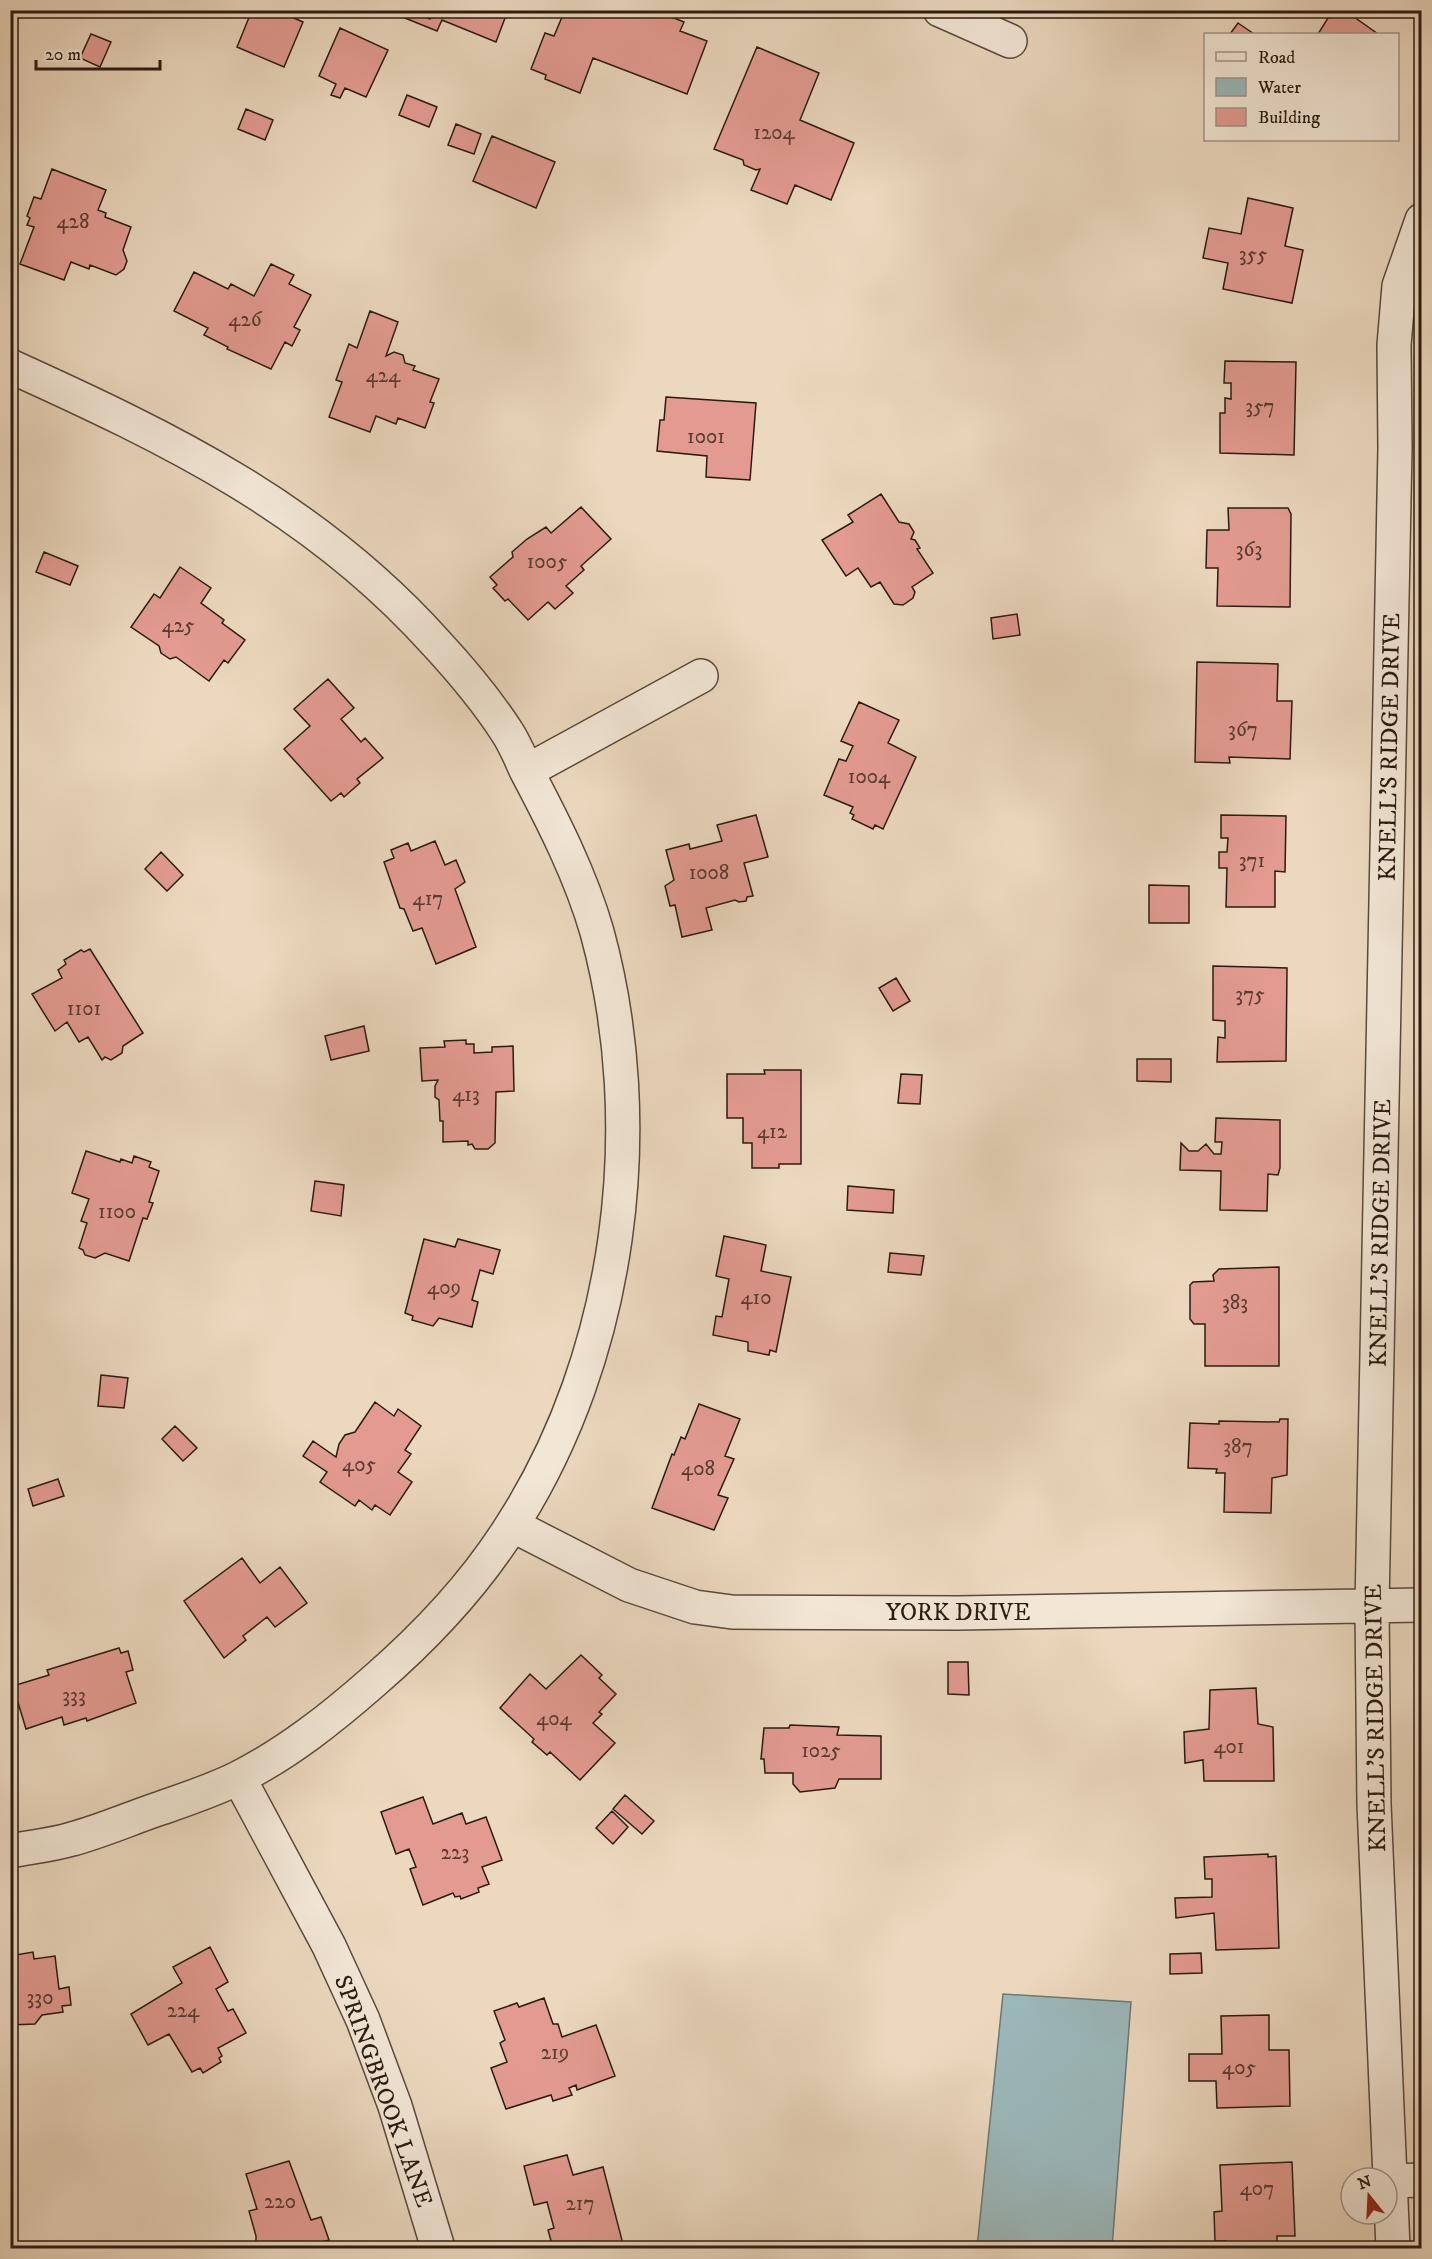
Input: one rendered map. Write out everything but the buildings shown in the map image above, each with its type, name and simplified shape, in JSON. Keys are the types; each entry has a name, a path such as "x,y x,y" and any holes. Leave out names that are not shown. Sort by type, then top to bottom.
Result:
{"street":[{"path":"939,10 1010,41"},
{"name":"KNELL'S RIDGE DRIVE","path":"1393,2248 1406,2181 1374,1803 1372,1606 1395,448 1394,345 1398,286 1422,220"},
{"path":"10,366 138,424 240,480 340,549 411,614 458,667 507,733 552,818 596,930 615,1022 623,1114 620,1208 609,1280 583,1377 555,1444 512,1525 457,1599 409,1651 339,1713 239,1778 71,1839 10,1851"},
{"path":"527,771 700,676"},
{"name":"YORK DRIVE","path":"512,1525 629,1585 695,1607 732,1612 958,1613 1422,1605"},
{"name":"SPRINGBROOK LANE","path":"239,1778 329,1946 363,2020 395,2106 438,2248"}],"water":[{"path":"1003,1994 1131,2002 1112,2248 977,2248"}]}
